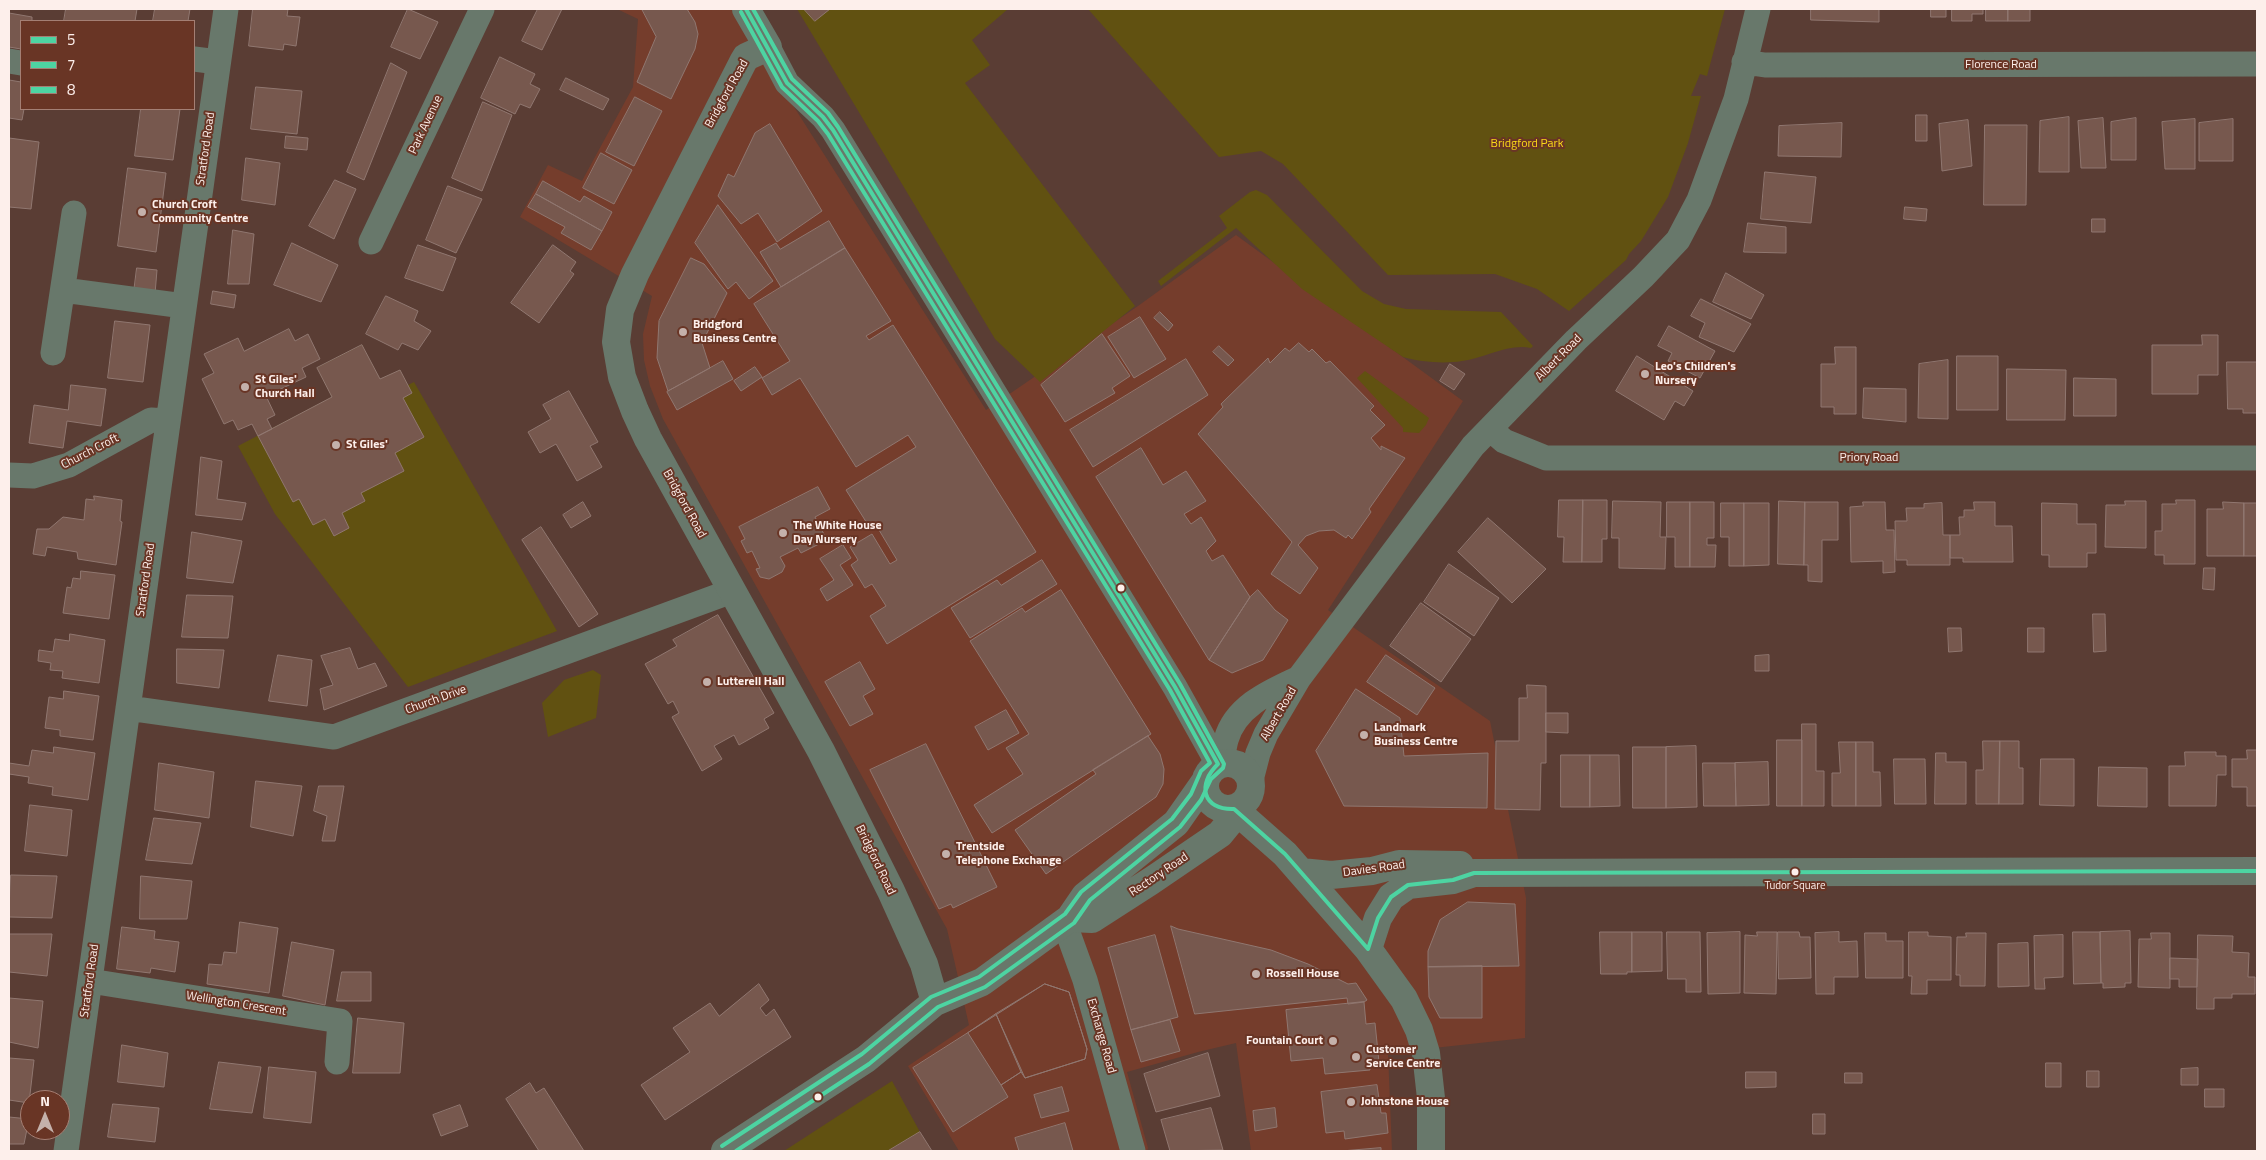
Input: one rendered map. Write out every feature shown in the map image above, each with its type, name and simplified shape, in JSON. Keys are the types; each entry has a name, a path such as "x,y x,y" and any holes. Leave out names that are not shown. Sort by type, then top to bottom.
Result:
{"street":[{"name":"Stratford Road","path":"66,1151 226,9"},
{"name":"Park Avenue","path":"371,242 482,9"},
{"path":"725,1151 866,1059 935,1002 982,982 1067,920 1085,896 1176,823 1215,770 1236,764 1248,773 1241,798 1223,809 1211,802 1207,797 1215,770 1170,679 833,130 823,117 787,83 746,9"},
{"name":"Albert Road","path":"1241,798 1266,734 1299,678 1473,446 1576,340 1643,277 1678,240 1699,200 1736,99 1758,9"},
{"name":"Bridgford Road","path":"768,48 746,57 635,274 620,310 616,342 622,378 634,411 817,744 891,890 924,964 935,1002"},
{"path":"195,59 218,62"},
{"name":"Florence Road","path":"1744,62 1765,65 2257,64"},
{"path":"53,353 74,213"},
{"path":"63,290 184,306"},
{"name":"Church Croft","path":"9,475 33,476 69,466 152,420 168,420"},
{"name":"Priory Road","path":"1490,428 1504,441 1546,458 2257,458"},
{"name":"Church Drive","path":"128,708 334,738 732,591"},
{"name":"Albert Road","path":"1215,770 1226,738 1247,708 1264,694 1299,678"},
{"path":"1241,798 1293,863 1368,949 1404,999 1424,1044 1431,1098 1431,1151"},
{"name":"Rectory Road","path":"1067,920 1092,919 1220,834 1229,823 1241,798"},
{"name":"Davies Road","path":"1293,863 1331,875 1372,871 1399,864 1459,864 1474,873"},
{"name":"Davies Road","path":"1368,949 1378,918 1391,897 1408,885 1452,880 1474,873 2257,871"},
{"name":"Exchange Road","path":"1067,920 1132,1151"},
{"name":"Wellington Crescent","path":"90,981 340,1021 337,1062"}],"shaded area":[{"path":"617,9 732,9 986,410 1138,306 1236,235 1463,401 1328,610 1490,721 1526,898 1525,1038 1388,1053 1392,1151 1251,1151 1236,1043 1127,1072 1148,1148 1147,1151 959,1151 908,1066 969,1025 947,929 663,419 650,386 644,360 643,334 652,296 520,217 548,165 582,181 633,87 638,19"}],"green space":[{"path":"797,9 1008,9 972,40 990,65 965,83 1135,306 1040,382 995,339"},
{"name":"Bridgford Park","path":"1088,9 1725,9 1707,76 1700,74 1691,96 1701,96 1688,143 1668,197 1641,241 1626,260 1569,311 1537,289 1495,274 1388,275 1283,164 1261,151 1219,157"},
{"path":"1256,190 1267,195 1362,291 1384,304 1406,309 1501,312 1533,346 1531,348 1514,347 1455,362 1432,362 1403,357 1302,289 1236,228 1161,286 1158,281 1227,228 1219,216 1250,192"},
{"path":"362,345 380,379 400,370 408,385 414,382 557,631 408,687 275,514 238,446 332,397 317,368"},
{"path":"1365,371 1429,418 1419,433 1403,432 1403,428 1357,378"},
{"path":"593,670 601,675 596,718 548,737 542,703 564,680"},
{"path":"892,1081 920,1132 888,1151 784,1151"}],"building":[{"path":"66,9 137,9 135,20 64,20"},
{"path":"155,9 190,9 188,20 153,20"},
{"path":"253,9 288,9 287,16 300,17 296,46 284,44 283,50 249,46"},
{"path":"408,9 438,22 420,59 391,47"},
{"path":"538,9 562,9 542,50 522,41"},
{"path":"642,9 687,9 695,22 698,34 695,49 671,99 637,82 656,37"},
{"path":"804,9 830,9 815,21"},
{"path":"1811,9 1879,9 1879,22 1811,20"},
{"path":"1931,9 1946,9 1946,17 1931,17"},
{"path":"1952,9 1983,9 1983,14 1972,14 1972,21 1952,21"},
{"path":"1986,9 2008,9 2008,21 1986,21"},
{"path":"2008,9 2030,9 2030,21 2008,21"},
{"path":"9,13 32,17 32,20 20,20 20,49 9,47"},
{"path":"500,57 535,74 530,84 540,89 530,108 520,104 515,114 481,98"},
{"path":"391,63 407,72 364,180 347,172"},
{"path":"566,78 609,99 603,110 560,90"},
{"path":"9,80 20,82 20,110 24,110 22,120 9,118"},
{"path":"256,87 302,91 297,134 251,129"},
{"path":"635,97 662,111 634,166 606,152"},
{"path":"483,102 512,115 482,191 452,178"},
{"path":"141,110 180,110 173,160 135,156"},
{"path":"1916,115 1927,115 1927,141 1916,141"},
{"path":"2069,117 2069,172 2039,172 2040,121"},
{"path":"2103,118 2106,168 2081,168 2078,121"},
{"path":"2136,118 2136,160 2111,160 2111,122"},
{"path":"2195,119 2195,169 2165,169 2162,122"},
{"path":"2233,119 2233,161 2199,161 2199,123"},
{"path":"1968,120 1972,166 1942,171 1939,124"},
{"path":"1842,123 1841,157 1778,156 1779,126"},
{"path":"770,124 822,211 777,242 758,213 741,224 718,196 728,174 734,177 755,133"},
{"path":"1985,125 2027,125 2026,205 1984,205"},
{"path":"286,136 308,138 307,150 285,148"},
{"path":"9,138 39,142 31,209 9,207"},
{"path":"601,153 632,170 614,204 583,188"},
{"path":"246,158 280,163 275,205 242,200"},
{"name":"Church Croft Community Centre","path":"128,168 166,173 156,252 118,246"},
{"path":"1765,172 1816,177 1811,223 1761,219"},
{"path":"335,180 356,189 334,239 309,226"},
{"path":"543,181 580,202 584,196 612,212 602,231 536,194"},
{"path":"448,186 482,199 456,253 426,240"},
{"path":"536,194 602,231 591,250 561,233 565,227 528,207"},
{"path":"718,205 773,281 749,299 736,282 728,289 695,243"},
{"path":"1905,207 1927,209 1926,221 1904,219"},
{"path":"2092,219 2105,219 2105,232 2092,232"},
{"path":"829,221 845,248 781,287 760,252 776,243 780,249"},
{"path":"1748,223 1786,227 1786,253 1744,252"},
{"path":"233,230 254,234 249,284 228,284"},
{"path":"292,243 338,265 321,302 274,285"},
{"path":"418,245 456,258 443,291 405,278"},
{"path":"553,245 576,262 570,271 574,274 539,323 511,303"},
{"path":"845,248 891,321 866,336 869,340 893,325 1036,552 887,644 870,616 886,606 872,584 865,588 851,565 858,560 850,547 872,534 890,564 897,560 876,525 870,528 846,490 916,447 908,435 856,467 800,378 772,395 762,378 790,361 754,304"},
{"name":"Bridgford Business Centre","path":"691,258 704,264 727,293 702,343 710,368 668,391 657,358 659,321"},
{"path":"137,268 157,270 155,294 134,292"},
{"path":"1726,273 1764,295 1751,319 1713,302"},
{"path":"213,291 236,295 234,308 211,304"},
{"path":"386,296 418,311 414,321 431,331 418,350 402,343 398,350 366,334"},
{"path":"1701,299 1751,324 1734,352 1699,337 1705,323 1691,316"},
{"path":"1160,312 1173,325 1168,331 1154,318"},
{"path":"1140,317 1166,359 1134,378 1108,337"},
{"path":"115,321 150,325 143,382 108,378"},
{"path":"1669,326 1715,351 1700,378 1668,361 1672,353 1658,346"},
{"name":"St Giles' Church Hall","path":"289,329 295,341 308,334 320,359 302,368 306,377 266,396 275,415 267,419 272,429 258,436 252,424 238,430 233,420 224,424 202,379 214,373 204,354 238,338 244,351"},
{"path":"1102,334 1130,376 1112,388 1115,393 1065,422 1041,385"},
{"path":"2202,335 2218,335 2218,375 2198,375 2198,394 2152,394 2152,345 2202,345"},
{"path":"1299,343 1309,352 1312,349 1326,363 1330,361 1374,406 1370,410 1385,425 1371,438 1381,450 1381,446 1405,458 1369,509 1371,512 1352,539 1348,535 1346,538 1334,530 1319,531 1306,536 1298,545 1318,568 1300,594 1271,574 1292,542 1198,434 1223,407 1221,404 1268,358 1270,363 1285,348 1289,351"},
{"name":"St Giles'","path":"362,345 380,379 400,370 412,393 403,398 424,437 395,453 404,471 361,493 365,501 342,513 349,528 334,536 325,519 313,525 299,499 293,502 258,436 332,397 317,368"},
{"path":"1219,346 1234,360 1228,366 1213,352"},
{"path":"1835,347 1856,347 1856,414 1834,414 1834,407 1821,407 1821,364 1835,364"},
{"name":"Leo's Children's Nursery","path":"1637,356 1693,391 1684,406 1675,401 1664,420 1616,391"},
{"path":"1957,356 1998,356 1998,410 1957,410"},
{"path":"1186,359 1208,395 1093,467 1070,430"},
{"path":"1948,360 1948,419 1918,418 1919,364"},
{"path":"723,361 733,379 677,410 667,392"},
{"path":"2227,362 2257,362 2257,413 2243,413 2243,409 2228,409"},
{"path":"1450,364 1465,374 1454,390 1440,381"},
{"path":"755,367 762,377 741,391 734,381"},
{"path":"2007,369 2066,370 2065,420 2007,420"},
{"path":"2074,378 2116,379 2116,416 2074,416"},
{"path":"71,385 106,389 101,426 67,421 63,448 29,443 34,405 68,410"},
{"path":"1864,388 1906,389 1906,422 1863,418"},
{"path":"569,391 598,442 590,446 602,467 577,481 556,444 540,453 528,432 551,419 543,405"},
{"path":"1141,448 1163,485 1186,471 1206,501 1184,514 1191,524 1201,517 1216,541 1206,551 1212,561 1223,555 1250,597 1209,660 1096,477"},
{"path":"201,457 222,461 217,499 246,503 242,520 196,515"},
{"name":"The White House Day Nursery","path":"818,487 830,509 815,517 827,540 801,553 798,548 780,557 785,566 782,572 769,579 760,577 756,569 760,568 752,551 747,553 741,541 745,539 739,527"},
{"path":"94,496 122,500 120,521 122,522 116,565 78,559 77,552 47,547 45,556 33,554 37,529 49,529 63,517 84,520 86,499 94,500"},
{"path":"1559,500 1583,500 1582,562 1563,562 1564,537 1558,537"},
{"path":"1583,500 1607,500 1607,539 1602,539 1602,562 1582,562"},
{"path":"2176,500 2195,500 2195,564 2164,564 2164,555 2155,555 2155,531 2162,531 2162,504 2176,504"},
{"path":"1613,501 1661,502 1660,537 1666,537 1665,569 1619,568 1619,538 1612,538"},
{"path":"1779,501 1805,502 1804,565 1778,564"},
{"path":"2125,501 2146,501 2146,548 2105,547 2106,505 2125,505"},
{"path":"583,502 591,516 571,528 563,515"},
{"path":"1667,502 1690,502 1690,567 1675,567 1675,537 1667,537"},
{"path":"1690,502 1714,502 1714,538 1707,538 1707,545 1716,545 1715,567 1690,567"},
{"path":"1805,502 1838,502 1838,540 1822,540 1822,582 1808,581 1808,565 1804,565"},
{"path":"1863,502 1885,502 1886,530 1894,530 1895,572 1883,573 1883,561 1851,562 1850,507 1863,506"},
{"path":"1974,502 1995,502 1995,526 2012,526 2013,562 1963,562 1963,558 1950,558 1950,535 1960,535 1959,517 1964,517 1964,510 1974,510"},
{"path":"2223,502 2244,503 2244,556 2207,556 2207,509 2223,509"},
{"path":"1721,503 1744,503 1744,566 1729,566 1729,537 1721,537"},
{"path":"1744,503 1769,503 1769,565 1744,566"},
{"path":"1942,503 1943,535 1950,535 1950,565 1907,565 1907,560 1896,560 1895,521 1907,521 1906,508 1924,508 1924,504"},
{"path":"2042,503 2077,504 2077,524 2096,524 2096,553 2087,553 2087,567 2049,567 2049,555 2042,555"},
{"path":"2244,503 2257,503 2257,556 2244,556"},
{"path":"1488,518 1546,569 1512,603 1458,552"},
{"path":"541,527 598,614 579,627 522,540"},
{"path":"192,532 242,541 233,583 187,578"},
{"path":"843,545 851,558 840,565 853,585 827,601 820,589 834,580 820,559"},
{"path":"1042,560 1057,584 970,638 951,608 997,580 1001,585"},
{"path":"1449,564 1499,598 1474,636 1424,602"},
{"path":"2204,568 2215,568 2214,590 2203,589"},
{"path":"81,571 115,575 109,619 63,613 67,587 71,588 73,578 80,579"},
{"path":"1061,590 1151,734 992,833 974,805 1023,774 1006,748 1029,734 970,641 1022,608 1025,612"},
{"path":"1258,590 1275,610 1288,620 1263,660 1232,673 1209,660 1250,597"},
{"path":"187,595 233,596 228,638 182,637"},
{"path":"1421,603 1471,639 1441,682 1390,646"},
{"path":"2093,614 2105,614 2106,651 2094,652"},
{"name":"Lutterell Hall","path":"718,615 774,713 764,719 769,728 739,745 734,735 714,746 722,759 702,771 672,717 679,713 673,701 668,704 645,664 677,646 673,640"},
{"path":"1948,628 1961,628 1962,651 1949,652"},
{"path":"2028,628 2044,628 2044,652 2028,652"},
{"path":"70,634 105,640 99,683 62,678 63,671 50,670 51,663 38,661 39,650 53,652 55,639 69,641"},
{"path":"350,648 358,669 375,663 387,686 324,710 320,689 333,685 321,656"},
{"path":"177,649 224,650 219,688 177,683"},
{"path":"278,655 312,660 307,706 269,701"},
{"path":"1386,655 1435,688 1417,715 1367,682"},
{"path":"1769,655 1769,671 1755,671 1755,656"},
{"path":"860,662 875,689 863,696 873,714 850,726 825,682"},
{"path":"1527,685 1546,686 1546,763 1541,763 1540,810 1495,809 1496,741 1519,741 1519,698 1527,698"},
{"name":"Landmark Business Centre","path":"1356,689 1400,718 1404,756 1488,753 1487,808 1344,806 1316,751"},
{"path":"64,691 99,696 93,740 60,736 60,730 45,728 49,697 63,699"},
{"path":"1006,710 1019,733 988,750 975,727"},
{"path":"1546,713 1568,713 1568,733 1546,732"},
{"path":"1802,724 1816,724 1816,771 1824,771 1824,806 1802,806"},
{"path":"1148,736 1160,754 1164,769 1163,784 1156,797 1046,874 1015,830 1096,774 1093,770"},
{"path":"1777,740 1802,740 1802,806 1777,806"},
{"path":"1983,741 2000,741 1999,804 1976,804 1976,770 1983,770"},
{"path":"2000,741 2019,741 2019,768 2023,768 2023,804 1999,804"},
{"path":"1839,742 1856,742 1856,806 1832,806 1832,773 1840,773"},
{"path":"1856,742 1873,742 1873,772 1880,772 1881,806 1856,806"},
{"name":"Trentside Telephone Exchange","path":"926,744 997,887 953,908 951,904 939,909 870,770"},
{"path":"1696,746 1697,807 1666,808 1666,747"},
{"path":"54,747 95,753 88,800 52,795 53,787 28,783 29,777 9,774 9,763 29,766 32,750 53,753"},
{"path":"1633,747 1666,747 1666,808 1633,808"},
{"path":"2247,750 2257,750 2257,806 2247,806 2247,787 2232,787 2232,759 2247,759"},
{"path":"2185,752 2216,752 2216,756 2226,756 2226,775 2217,775 2216,806 2169,806 2169,766 2185,766"},
{"path":"1936,753 1946,753 1946,762 1966,762 1966,804 1935,804"},
{"path":"1561,755 1590,755 1590,807 1561,807"},
{"path":"1590,755 1619,755 1620,806 1590,807"},
{"path":"1894,759 1925,759 1926,804 1895,804"},
{"path":"2041,759 2074,759 2074,806 2040,805"},
{"path":"1768,762 1769,805 1736,806 1735,763"},
{"path":"159,763 214,772 209,818 155,810"},
{"path":"1703,763 1735,763 1736,806 1704,806"},
{"path":"2099,767 2147,768 2147,807 2098,806"},
{"path":"256,781 302,786 293,836 251,827"},
{"path":"319,786 344,786 335,841 322,841 327,816 314,811"},
{"path":"30,805 72,810 67,856 25,851"},
{"path":"154,818 201,823 192,864 146,860"},
{"path":"11,875 57,876 52,918 9,917"},
{"path":"141,876 192,881 187,919 140,919"},
{"path":"1468,902 1515,904 1519,966 1428,967 1428,951 1440,920"},
{"path":"240,922 278,928 269,993 207,984 209,964 222,965 224,952 236,953"},
{"name":"Rossell House","path":"1171,926 1271,950 1308,964 1348,984 1356,983 1367,1000 1348,1004 1347,998 1195,1014"},
{"path":"122,927 155,931 154,939 179,942 175,972 151,968 150,973 117,969"},
{"path":"2130,931 2131,983 2125,983 2125,987 2103,988 2103,983 2101,983 2100,932"},
{"path":"1600,932 1632,932 1632,972 1627,972 1627,974 1601,974"},
{"path":"1632,932 1662,932 1662,971 1632,972"},
{"path":"1667,932 1700,932 1701,992 1686,992 1686,979 1668,979"},
{"path":"1740,932 1740,993 1708,994 1707,933"},
{"path":"1757,932 1777,932 1776,994 1744,993 1745,935 1757,936"},
{"path":"1778,932 1799,932 1800,937 1810,937 1811,978 1779,979"},
{"path":"1839,932 1839,942 1857,941 1858,977 1834,977 1834,994 1816,994 1815,933"},
{"path":"1909,932 1928,932 1928,936 1951,937 1951,980 1927,980 1927,994 1911,994 1912,976 1909,976"},
{"path":"2073,932 2100,932 2101,983 2074,984"},
{"path":"1865,933 1886,933 1886,941 1903,941 1903,978 1866,978"},
{"path":"1966,933 1986,933 1985,986 1960,986 1960,975 1956,975 1957,937 1966,937"},
{"path":"2151,933 2170,933 2170,988 2138,987 2139,939 2151,939"},
{"path":"9,934 52,934 47,976 9,972"},
{"path":"1155,935 1178,1017 1131,1030 1108,948"},
{"path":"2063,935 2063,977 2044,978 2045,989 2035,989 2034,936"},
{"path":"2198,935 2233,936 2232,952 2249,953 2248,977 2255,977 2255,994 2232,994 2232,998 2214,998 2214,1009 2197,1009"},
{"path":"292,942 334,950 325,1005 283,996"},
{"path":"2028,943 2029,986 1998,987 1998,944"},
{"path":"2170,958 2198,959 2197,987 2179,987 2179,979 2170,979"},
{"path":"1482,966 1482,1018 1440,1018 1429,997 1428,967"},
{"path":"342,972 371,972 371,1001 337,1001"},
{"path":"759,984 769,1000 760,1008 766,1016 774,1009 791,1037 665,1120 641,1085 690,1052 673,1028 710,1003 719,1016"},
{"path":"1045,984 1069,992 1087,1049 1085,1059 1025,1078 1021,1072 1001,1085 1008,1097 953,1132 913,1068"},
{"path":"1045,984 1069,992 1087,1049 1085,1059 1025,1078 996,1014"},
{"path":"9,998 43,1001 38,1048 9,1042"},
{"name":"Fountain Court","path":"1364,1002 1366,1024 1375,1023 1379,1062 1369,1063 1370,1070 1325,1074 1323,1058 1291,1061 1286,1010"},
{"path":"996,1014 1021,1072 1001,1085 968,1033"},
{"path":"358,1018 404,1023 400,1073 353,1073"},
{"path":"1170,1020 1180,1051 1141,1062 1131,1030"},
{"path":"122,1045 168,1053 164,1087 118,1082"},
{"path":"1208,1053 1220,1096 1156,1112 1144,1074"},
{"path":"9,1058 34,1060 31,1090 20,1090 20,1102 9,1100"},
{"path":"219,1062 261,1067 252,1113 210,1109"},
{"path":"2046,1063 2061,1063 2061,1087 2046,1087"},
{"path":"269,1067 316,1072 311,1123 264,1118"},
{"path":"2198,1068 2198,1085 2181,1085 2181,1069"},
{"path":"2087,1071 2099,1071 2099,1087 2087,1087"},
{"path":"1746,1072 1776,1072 1776,1087 1746,1088"},
{"path":"1845,1073 1862,1073 1862,1083 1845,1083"},
{"path":"530,1083 536,1093 544,1088 584,1151 539,1151 506,1099"},
{"name":"Johnstone House","path":"1377,1085 1381,1113 1386,1113 1388,1133 1345,1139 1344,1131 1326,1133 1321,1092"},
{"path":"1062,1087 1069,1111 1041,1118 1034,1095"},
{"path":"2205,1089 2224,1089 2224,1107 2205,1107"},
{"path":"113,1104 159,1108 155,1142 108,1137"},
{"path":"460,1105 468,1126 441,1136 433,1115"},
{"path":"1211,1108 1223,1150 1170,1151 1161,1120"},
{"path":"1275,1108 1277,1127 1255,1131 1253,1111"},
{"path":"1813,1114 1825,1114 1825,1134 1813,1134"},
{"path":"9,1117 20,1118 20,1140 25,1140 24,1144 9,1144"},
{"path":"1065,1123 1073,1151 1019,1151 1015,1138"},
{"path":"920,1132 932,1151 888,1151"},
{"path":"1381,1148 1381,1151 1342,1151"}],"transit line":[{"name":"5","path":"746,9 787,83 823,117 833,130 1175,687 1218,764 1211,772 1205,787 1209,800 1223,808 1234,809 1285,854 1368,949"},
{"name":"7","path":"736,1151 869,1064 938,1007 985,987 1074,923 1090,900 1180,827 1201,800 1211,779 1223,768 1224,764 1180,684 838,127 828,113 792,79 753,9"},
{"name":"8","path":"722,1146 862,1054 931,997 979,977 1065,914 1081,892 1172,819 1191,794 1201,771 1210,763 1170,690 828,134 818,121 782,87 741,12"},
{"name":"5","path":"1368,949 1378,918 1391,897 1408,885 1453,880 1474,873 2257,871"}],"place":[{"name":"Church Croft Community Centre","path":"142,212"},
{"name":"Bridgford Business Centre","path":"683,332"},
{"name":"Leo's Children's Nursery","path":"1645,374"},
{"name":"St Giles' Church Hall","path":"245,387"},
{"name":"St Giles'","path":"336,445"},
{"name":"The White House Day Nursery","path":"783,533"},
{"name":"Lutterell Hall","path":"707,682"},
{"name":"Landmark Business Centre","path":"1364,735"},
{"name":"Trentside Telephone Exchange","path":"946,854"},
{"name":"Tudor Square","path":"1795,872"},
{"name":"Rossell House","path":"1256,974"},
{"name":"Fountain Court","path":"1333,1041"},
{"name":"Customer Service Centre","path":"1356,1057"},
{"name":"Johnstone House","path":"1351,1102"}]}
